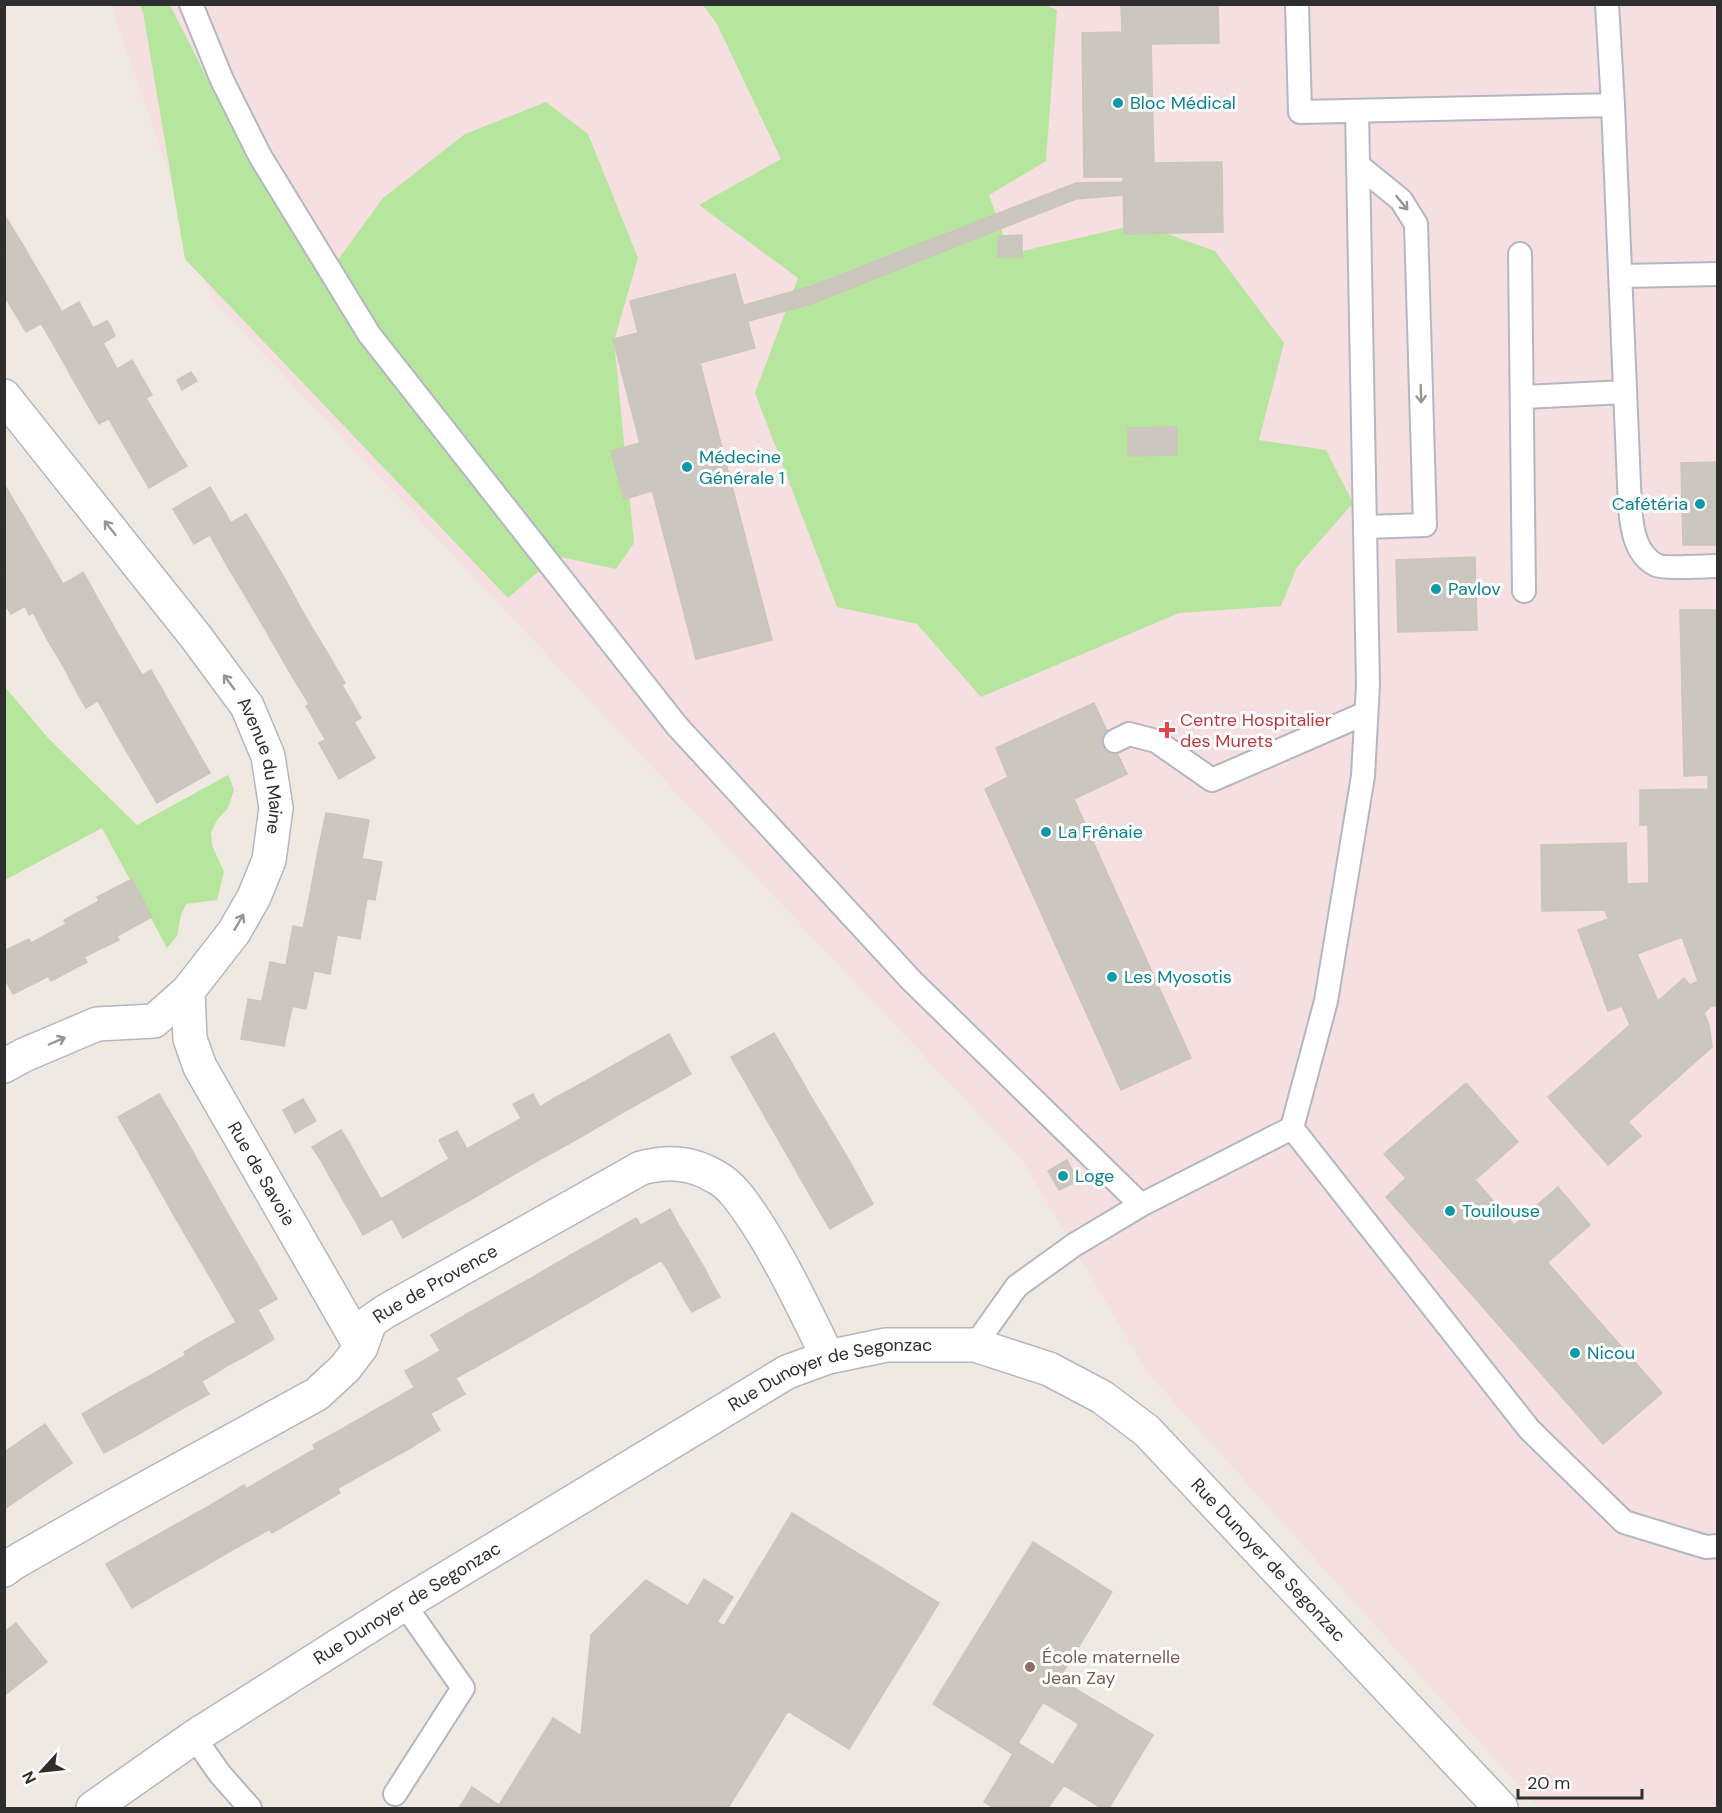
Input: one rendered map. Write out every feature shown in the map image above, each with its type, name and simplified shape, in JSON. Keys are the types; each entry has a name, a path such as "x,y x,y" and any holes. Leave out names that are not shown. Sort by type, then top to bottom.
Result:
{"street":[{"name":"Avenue du Maine","path":"4,396 196,637 247,706 268,756 276,808 269,860 254,897 234,932 188,991 154,1022 97,1024 4,1066"},
{"name":"Rue de Savoie","path":"188,991 190,1039 200,1067 361,1347"},
{"name":"Rue de Provence","path":"4,1570 108,1509 317,1394 345,1368 361,1347 370,1322 641,1168 672,1163 697,1168 718,1178 735,1192 767,1239 828,1357"},
{"name":"Rue Dunoyer de Segonzac","path":"93,1809 194,1737 404,1604 787,1372 828,1357 886,1345 975,1345 1058,1374 1102,1397 1147,1431 1501,1809"}],"lane":[{"path":"191,4 222,80 260,156 369,334 677,726 911,980 1141,1205"},
{"path":"1297,4 1300,112 1613,105"},
{"path":"1607,4 1632,532 1642,553 1658,566 1718,566"},
{"path":"975,1345 1017,1286 1074,1245 1141,1205 1292,1128 1326,1001 1363,776 1368,685 1356,111"},
{"path":"1358,165 1401,200 1416,224 1425,525 1365,527"},
{"path":"1520,254 1524,591"},
{"path":"1621,276 1718,274"},
{"path":"1522,397 1625,392"},
{"path":"1115,741 1130,734 1156,741 1212,780 1366,713"},
{"path":"1292,1128 1521,1420 1537,1437 1624,1522 1706,1547 1718,1546"},
{"path":"395,1794 463,1688 404,1604"},
{"path":"194,1737 220,1774 250,1809"}],"shaded area":[{"name":"Centre Hospitalier des Murets","path":"111,5 1717,5 1717,1808 1539,1808 1147,1372 1023,1161 212,299"}],"green space":[{"path":"1043,4 1057,10 1046,161 989,195 1010,254 1139,224 1215,251 1284,343 1259,440 1326,450 1353,503 1297,567 1281,606 1179,613 981,697 917,624 837,607 755,393 798,278 699,205 781,159 717,24 703,5"},
{"path":"140,5 170,5 235,133 326,276 383,198 465,134 546,102 588,134 638,258 614,341 634,543 616,569 556,556 508,598 185,259"},
{"path":"4,686 49,739 137,825 228,775 234,790 228,808 217,820 211,832 212,845 224,872 217,900 186,904 181,915 177,936 167,948 102,828 5,880"}],"building":[{"name":"Bloc Médical","path":"1121,4 1218,4 1219,43 1151,44 1154,163 1222,162 1223,232 1124,234 1123,177 1084,177 1082,33 1122,32"},
{"path":"1123,182 1123,195 1076,199 811,304 748,321 744,305 812,286 1076,183"},
{"path":"4,214 21,242 4,252"},
{"path":"1022,235 1022,257 998,257 999,236"},
{"path":"21,242 41,276 5,297 4,252"},
{"name":"Médecine Générale 1","path":"735,274 755,348 700,363 772,640 696,659 613,339 638,333 630,301"},
{"path":"41,276 62,312 26,332 5,297"},
{"path":"79,302 93,328 107,321 111,327 60,356 41,323"},
{"path":"111,327 115,336 103,343 117,369 79,390 60,356"},
{"path":"132,360 152,395 136,403 117,369"},
{"path":"117,369 136,403 99,424 79,390"},
{"path":"191,372 197,381 182,390 177,380"},
{"path":"146,398 166,432 129,454 109,419"},
{"path":"1177,427 1177,455 1128,456 1128,428"},
{"path":"166,432 187,466 149,488 129,454"},
{"path":"640,443 652,491 624,499 611,451"},
{"name":"Cafétéria","path":"1718,462 1718,545 1683,545 1681,463"},
{"path":"4,484 23,516 4,527"},
{"path":"210,487 231,523 194,544 173,509"},
{"path":"246,514 266,547 229,569 210,535"},
{"path":"23,516 43,550 5,572 4,527"},
{"path":"266,547 286,581 249,602 229,569"},
{"path":"43,550 63,584 25,606 5,572"},
{"name":"Pavlov","path":"1475,557 1477,630 1398,632 1396,560"},
{"path":"5,572 25,606 11,614 4,603"},
{"path":"83,572 102,606 97,610 77,576"},
{"path":"77,576 97,610 58,632 44,606 29,615 25,606"},
{"path":"286,581 305,616 269,636 249,602"},
{"path":"44,606 58,632 47,639 33,612"},
{"path":"102,606 122,641 117,644 97,610"},
{"path":"97,610 117,644 79,666 71,652 59,659 47,639"},
{"path":"1680,610 1718,610 1718,1006 1711,1006 1704,1013 1709,1025 1712,1047 1628,1122 1641,1136 1608,1165 1548,1097 1630,1025 1622,1006 1608,1011 1578,930 1608,919 1605,910 1542,911 1541,845 1626,843 1627,884 1649,883 1648,825 1640,825 1640,790 1708,789 1708,775 1684,776","holes":["1682,937 1698,981 1690,985 1684,978 1658,1001 1637,954"]},
{"path":"305,616 325,649 289,671 269,636"},
{"path":"122,641 142,675 136,678 117,644"},
{"path":"117,644 136,678 99,700 86,678 73,685 67,673"},
{"path":"325,649 345,683 309,704 289,671"},
{"path":"71,652 79,666 67,673 59,659"},
{"path":"151,670 171,705 117,735 98,701"},
{"path":"86,678 99,700 86,708 73,685"},
{"path":"342,685 361,718 325,739 306,706"},
{"name":"La Frênaie","path":"1094,703 1127,774 1074,799 1103,864 1034,897 985,789 1008,777 996,748"},
{"path":"171,705 190,738 151,761 132,727"},
{"path":"354,722 375,758 339,779 319,743"},
{"path":"132,727 151,761 137,769 117,735"},
{"path":"190,738 210,773 157,803 137,769"},
{"path":"326,813 369,820 362,859 318,851"},
{"path":"318,851 382,862 375,900 311,889"},
{"name":"Les Myosotis","path":"1103,864 1191,1058 1121,1090 1034,897"},
{"path":"132,879 152,917 117,936 97,897"},
{"path":"311,889 355,897 348,937 303,929"},
{"path":"355,897 367,899 360,939 348,937"},
{"path":"99,901 119,940 84,957 64,920"},
{"path":"66,924 87,962 51,981 31,943"},
{"path":"293,926 337,935 330,974 286,965"},
{"path":"29,939 49,976 13,994 4,977 4,951"},
{"path":"270,962 314,971 306,1009 262,1001"},
{"path":"248,999 292,1007 284,1046 241,1039"},
{"path":"774,1033 794,1067 751,1092 731,1057"},
{"path":"669,1034 691,1074 643,1101 621,1061"},
{"path":"621,1061 643,1101 608,1121 586,1081"},
{"path":"794,1067 814,1102 771,1127 751,1092"},
{"path":"586,1081 608,1121 574,1141 551,1100"},
{"name":"Touilouse","path":"1466,1083 1518,1142 1475,1180 1514,1225 1558,1187 1590,1225 1489,1314 1386,1197 1406,1178 1384,1154"},
{"path":"159,1094 178,1126 137,1150 118,1117"},
{"path":"533,1094 540,1107 551,1100 574,1141 539,1160 517,1121 521,1118 513,1104"},
{"path":"303,1099 316,1121 295,1133 283,1110"},
{"path":"814,1102 834,1135 790,1160 771,1127"},
{"path":"517,1121 539,1160 506,1179 484,1139"},
{"path":"178,1126 198,1161 157,1185 137,1150"},
{"path":"341,1130 351,1146 322,1162 312,1147"},
{"path":"457,1131 467,1149 449,1159 439,1140"},
{"path":"834,1135 854,1169 810,1195 790,1160"},
{"path":"484,1139 506,1179 472,1199 449,1159"},
{"path":"351,1146 359,1161 330,1177 322,1162"},
{"path":"449,1159 472,1199 438,1218 415,1179"},
{"name":"Loge","path":"1067,1160 1078,1181 1059,1190 1048,1171"},
{"path":"198,1161 217,1195 176,1219 157,1185"},
{"path":"359,1161 367,1175 338,1191 330,1177"},
{"path":"854,1169 873,1204 830,1229 810,1195"},
{"path":"367,1175 375,1189 346,1205 338,1191"},
{"path":"415,1179 438,1218 403,1238 381,1199"},
{"path":"375,1189 384,1204 355,1220 346,1205"},
{"path":"217,1195 237,1230 196,1253 176,1219"},
{"path":"384,1204 392,1219 363,1235 355,1220"},
{"path":"670,1209 679,1226 651,1242 641,1225"},
{"path":"636,1218 662,1260 627,1280 601,1238"},
{"path":"679,1226 688,1240 659,1257 651,1242"},
{"path":"237,1230 257,1264 216,1287 196,1253"},
{"path":"601,1238 627,1280 593,1300 567,1257"},
{"path":"688,1240 697,1256 669,1272 659,1257"},
{"path":"697,1256 705,1269 676,1285 669,1272"},
{"path":"567,1257 593,1300 558,1320 533,1277"},
{"name":"Nicou","path":"1547,1262 1662,1393 1603,1444 1489,1314"},
{"path":"257,1264 277,1299 236,1322 216,1287"},
{"path":"705,1269 712,1283 684,1299 676,1285"},
{"path":"533,1277 558,1320 525,1339 499,1296"},
{"path":"712,1283 720,1297 692,1312 684,1299"},
{"path":"499,1296 525,1339 490,1359 465,1315"},
{"path":"258,1310 274,1339 259,1348 242,1319"},
{"path":"465,1315 490,1359 456,1378 431,1335"},
{"path":"242,1319 259,1348 244,1357 228,1327"},
{"path":"228,1327 244,1357 230,1364 213,1335"},
{"path":"213,1335 230,1364 216,1373 199,1343"},
{"path":"199,1343 216,1373 202,1381 184,1352"},
{"path":"440,1351 465,1394 430,1414 405,1371"},
{"path":"186,1355 209,1394 173,1414 151,1375"},
{"path":"151,1375 173,1414 139,1434 116,1394"},
{"path":"415,1387 440,1430 407,1450 382,1406"},
{"path":"116,1394 139,1434 104,1453 82,1414"},
{"path":"382,1406 407,1450 372,1469 347,1426"},
{"path":"45,1424 72,1463 38,1486 12,1447"},
{"path":"347,1426 372,1469 337,1489 313,1445"},
{"path":"12,1447 38,1486 6,1508 4,1505 4,1452"},
{"path":"315,1449 340,1493 306,1513 280,1469"},
{"path":"280,1469 306,1513 272,1533 246,1489"},
{"path":"244,1485 270,1529 234,1549 209,1506"},
{"path":"209,1506 234,1549 200,1569 175,1525"},
{"path":"792,1513 939,1603 849,1749 788,1711 728,1808 459,1808 472,1787 499,1805 553,1718 581,1736 591,1635 646,1580 688,1606 704,1579 733,1597 717,1622 724,1626"},
{"path":"175,1525 200,1569 166,1588 141,1544"},
{"path":"1033,1542 1112,1592 1059,1679 1153,1735 1109,1808 1101,1808 1064,1785 1048,1808 994,1808 984,1802 1013,1754 933,1704","holes":["1043,1702 1079,1724 1053,1765 1018,1743"]},
{"path":"141,1544 166,1588 132,1608 106,1564"},
{"path":"16,1623 47,1662 16,1686 4,1672 4,1632"},
{"path":"4,1672 16,1686 4,1696"}],"place":[{"name":"Bloc Médical","path":"1118,103"},
{"name":"Médecine Générale 1","path":"687,467"},
{"name":"Cafétéria","path":"1700,504"},
{"name":"Pavlov","path":"1436,589"},
{"name":"Centre Hospitalier des Murets","path":"1167,730"},
{"name":"La Frênaie","path":"1046,832"},
{"name":"Les Myosotis","path":"1112,977"},
{"name":"Loge","path":"1063,1176"},
{"name":"Touilouse","path":"1450,1211"},
{"name":"Nicou","path":"1575,1353"},
{"name":"École maternelle Jean Zay","path":"1030,1667"}]}
